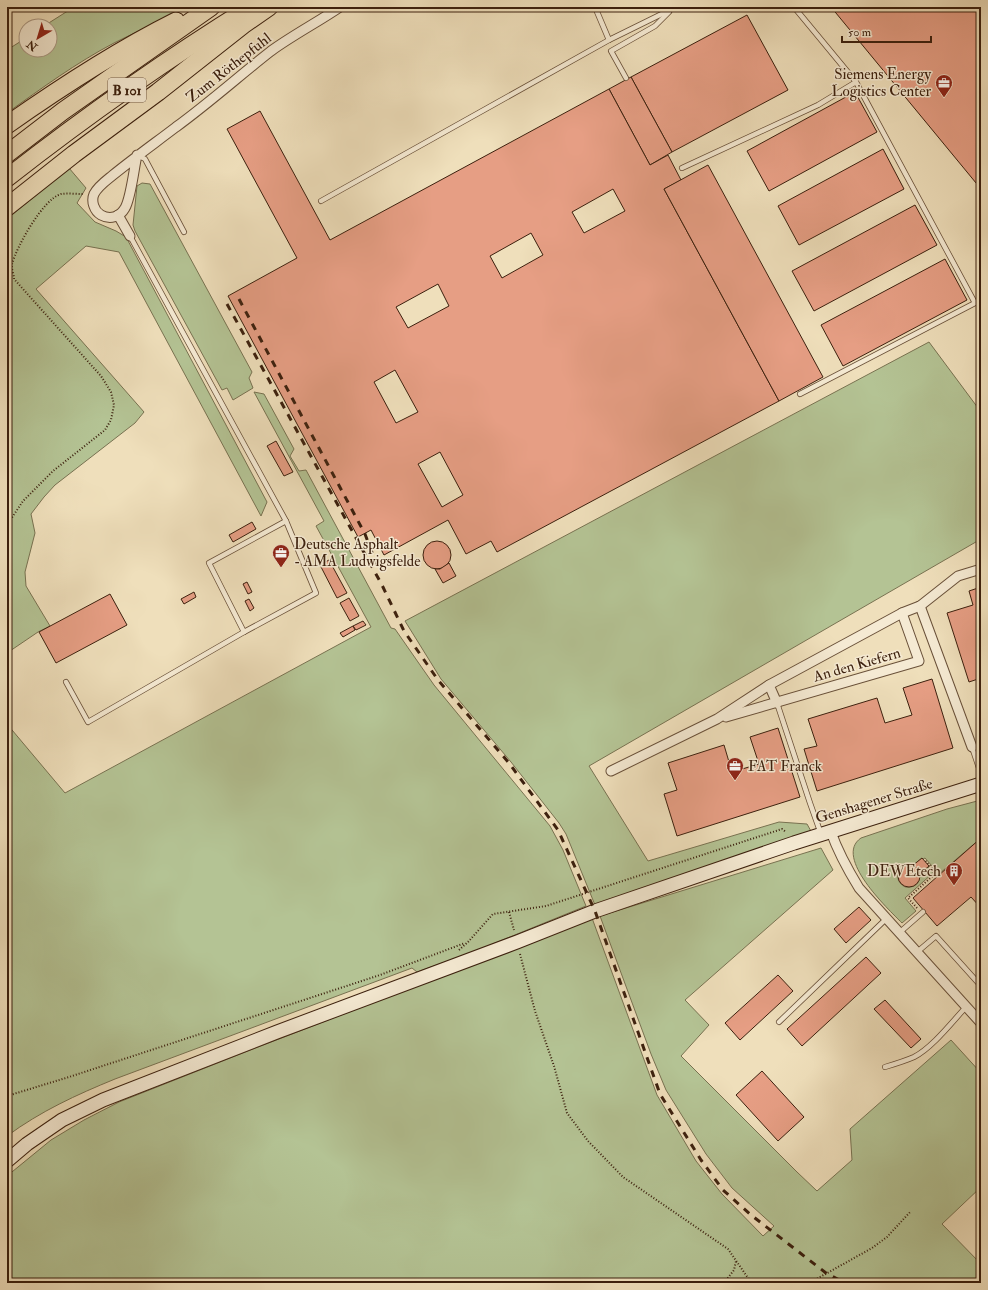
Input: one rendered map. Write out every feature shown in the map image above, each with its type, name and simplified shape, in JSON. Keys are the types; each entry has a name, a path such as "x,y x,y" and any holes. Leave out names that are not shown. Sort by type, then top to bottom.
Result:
{"highway":[{"name":"B 101","path":"7,125 59,89 125,48 205,7"},
{"name":"B 101","path":"7,154 63,111 211,7"},
{"name":"B 101","path":"7,178 70,130 217,28 251,7"},
{"name":"B 101","path":"7,207 74,154 158,92 243,25 269,7"}],"main road":[{"name":"Genshagener Straße","path":"7,1161 27,1144 62,1120 103,1100 277,1032 517,942 595,911 794,843 981,784"}],"street":[{"name":"Zum Röthepfuhl","path":"94,193 102,184 137,155 176,127 273,50 340,7"},
{"path":"94,193 93,202 98,213 110,217 118,215 126,206 137,155"},
{"path":"109,178 116,175 123,176 128,181 129,191"},
{"path":"118,215 130,236"},
{"name":"An den Kiefern","path":"611,771 717,719 769,685 902,613 920,606 958,576 981,569"},
{"path":"920,606 972,747"},
{"name":"An den Kiefern","path":"717,719 919,661 902,613"},
{"path":"769,685 777,703"},
{"path":"826,833 834,842 859,888 916,953 981,1023"}],"lane":[{"path":"595,7 609,40"},
{"path":"794,7 856,82 975,303 800,394"},
{"path":"321,201 609,40 674,8"},
{"path":"626,78 611,51 655,26 674,8"},
{"path":"682,168 818,105 856,82"},
{"path":"137,155 145,159 184,232"},
{"path":"66,682 88,722 244,632 316,593 286,521 130,236"},
{"path":"244,632 209,563 286,521"},
{"path":"777,703 810,803 826,833"},
{"path":"972,747 981,774"},
{"path":"899,933 922,913"},
{"path":"779,1022 886,919"},
{"path":"916,953 936,936 981,986"},
{"path":"885,1067 915,1057 924,1051 936,1040 966,1006"}],"path":[{"path":"7,525 23,501 53,471 105,430 111,420 114,404 111,392 101,376 14,279 12,265 17,251 31,225 48,202 61,194 94,193"},
{"path":"7,1096 366,979 458,946 468,942 493,914 546,906 782,829 791,836 794,843"},
{"path":"922,913 908,898 936,873 925,860"},
{"path":"509,912 535,1011 554,1066 567,1113 588,1141 623,1177 728,1249 748,1278 755,1283"},
{"path":"803,1283 813,1281 872,1248 887,1237 911,1211"},
{"path":"724,1283 734,1270 736,1261"}],"green space":[{"path":"74,7 185,7 86,59 59,76 7,113 7,50 18,43 18,58 58,58 58,18 57,18"},
{"path":"69,168 86,188 77,203 95,222 126,237 267,502 261,516 119,252 86,246 36,289 144,412 135,423 55,485 31,514 35,533 25,572 26,586 50,626 38,632 7,653 7,219"},
{"path":"142,183 150,184 252,372 249,378 253,388 233,400 227,388 222,390 135,231 133,225 137,186"},
{"path":"929,342 981,412 981,539 589,766 648,861 779,822 807,824 812,833 595,905 566,834 559,823 511,762 441,679 405,621"},
{"path":"254,392 264,394 294,449 290,456 299,471 306,470 391,628 395,629 434,685 550,826 563,850 586,906 473,952 417,972 412,968 115,1079 59,1104 7,1136 7,724 65,793 371,627 316,526 324,521"},
{"path":"981,800 981,838 939,874 925,858 922,858 912,866 903,867 899,871 899,882 907,887 916,885 919,881 920,874 928,867 933,873 905,898 916,911 902,923 875,895 858,870 854,857 854,847 861,838 947,809"},
{"path":"821,848 833,870 685,1000 709,1025 681,1056 817,1191 852,1160 850,1129 951,1040 981,1073 981,1090 978,1093 981,1097 981,1187 942,1224 981,1264 981,1283 7,1283 7,1176 51,1140 84,1120 119,1102 592,918 657,1095 696,1161 722,1194 763,1236 774,1226 732,1188 706,1154 666,1090 651,1054 600,916"}],"building":[{"name":"Siemens Energy Logistics Center","path":"831,7 981,7 981,189"},
{"path":"747,15 788,90 672,152 631,77"},
{"path":"631,77 672,152 650,165 609,89"},
{"path":"609,89 650,165 668,155 681,180 664,189 779,401 497,552 491,541 466,554 448,520 384,555 371,530 358,537 228,296 297,258 227,129 260,111 330,240","holes":["613,189 625,211 584,233 572,212","531,233 543,255 502,278 490,256","438,284 449,306 408,328 396,307","395,370 418,412 396,423 374,382","440,452 463,495 442,507 418,464"]},
{"path":"855,92 877,132 769,191 747,151"},
{"path":"883,149 904,189 799,245 778,206"},
{"path":"708,165 823,377 779,401 664,189"},
{"path":"915,205 937,245 814,311 792,271"},
{"path":"945,259 967,300 843,366 821,325"},
{"path":"276,441 293,472 284,476 267,446"},
{"path":"252,522 256,529 233,542 229,535"},
{"path":"437,541 447,545 451,555 447,565 437,569 427,565 423,555 427,545"},
{"path":"329,560 347,593 337,598 320,565"},
{"path":"449,563 456,576 443,583 435,569 440,569"},
{"path":"247,582 252,592 248,594 243,584"},
{"path":"981,587 981,678 969,682 947,613 973,605 969,591"},
{"path":"194,592 196,597 184,604 181,599"},
{"path":"110,594 127,625 56,663 39,632"},
{"path":"349,598 359,616 350,621 340,603"},
{"path":"249,599 254,608 250,611 245,601"},
{"path":"363,621 366,625 356,630 353,626"},
{"path":"353,626 355,630 343,637 340,633"},
{"path":"932,679 953,748 817,791 804,749 817,746 808,719 877,698 885,723 912,715 903,688"},
{"name":"FAT Franck","path":"778,728 800,797 677,836 664,794 677,790 668,763 724,745 732,772 759,764 750,737"},
{"name":"DEWEtech","path":"981,838 981,908 971,897 937,926 913,898"},
{"path":"922,858 929,866 920,874 918,870 912,866"},
{"path":"909,865 917,868 920,876 917,884 909,887 901,884 898,876 901,868"},
{"path":"859,907 871,920 846,943 834,929"},
{"path":"866,957 881,973 802,1046 787,1029"},
{"path":"778,975 793,991 740,1040 725,1023"},
{"path":"885,1000 921,1039 911,1048 874,1009"},
{"path":"762,1071 804,1117 778,1141 736,1095"}],"railway":[{"path":"239,299 365,534 379,571"},
{"path":"227,304 382,585 404,631 438,680 509,763 558,830 595,911 660,1094 701,1160 723,1190 751,1215 826,1273 845,1283"}],"place":[{"name":"Siemens Energy Logistics Center","path":"944,98"},
{"name":"Deutsche Asphalt - AMA Ludwigsfelde","path":"281,568"},
{"name":"FAT Franck","path":"735,781"},
{"name":"DEWEtech","path":"954,886"}]}
